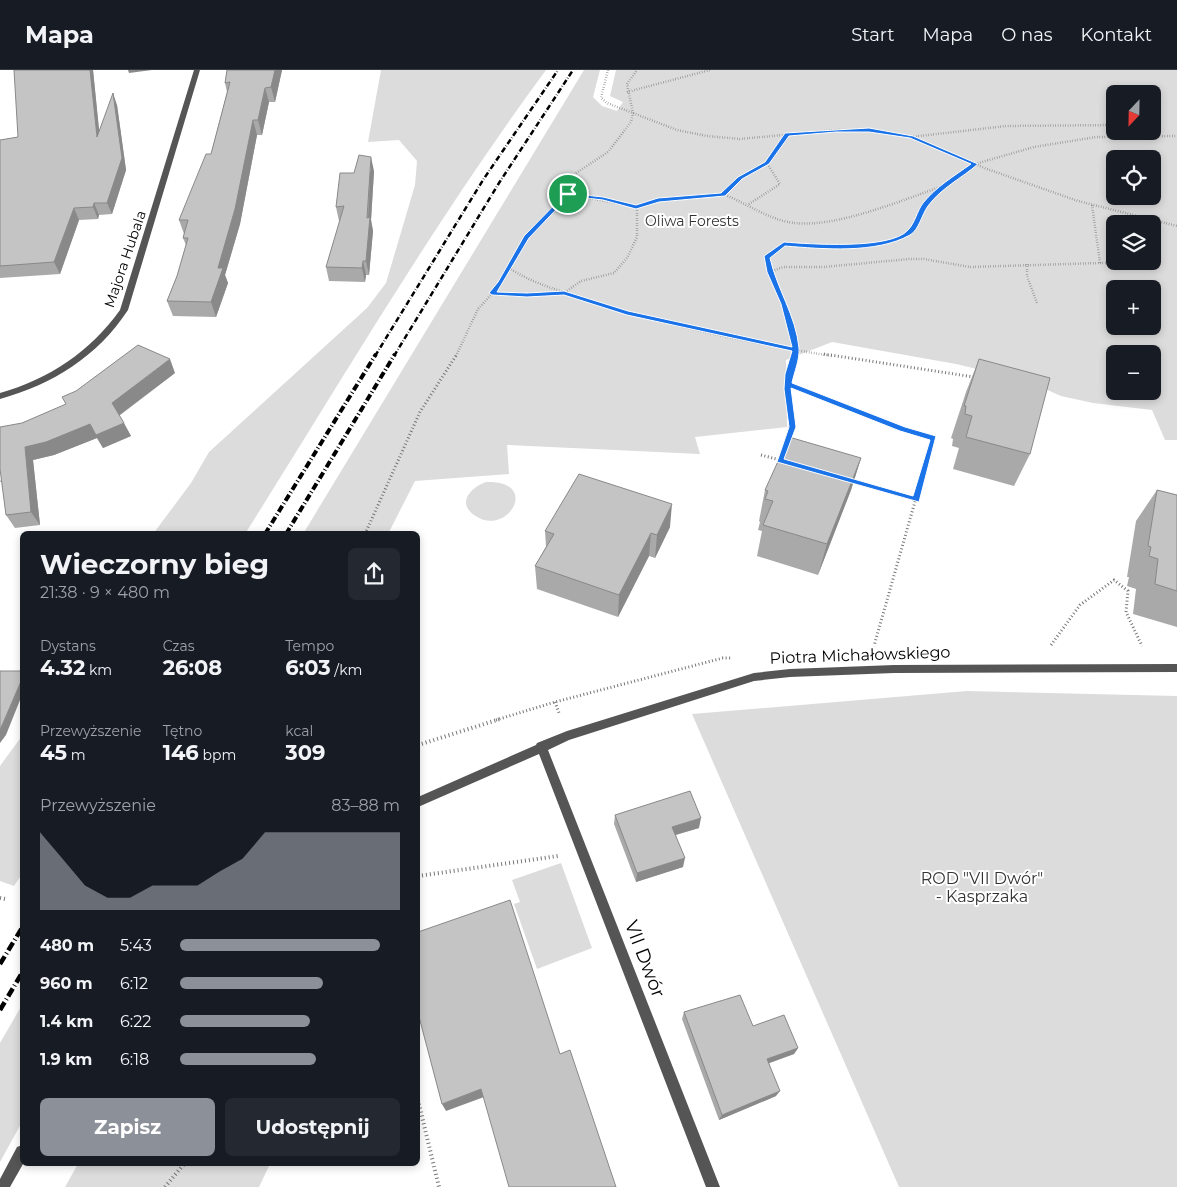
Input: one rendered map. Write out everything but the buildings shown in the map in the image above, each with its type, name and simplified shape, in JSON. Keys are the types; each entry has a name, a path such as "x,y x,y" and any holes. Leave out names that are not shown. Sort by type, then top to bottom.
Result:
{"street":[{"name":"Majora Hubala","path":"0,396 35,384 64,369 96,345 114,326 124,310 198,70"},
{"name":"Piotra Michałowskiego","path":"420,801 541,746 657,706 763,676 894,669 1177,668"},
{"name":"VII Dwór","path":"541,746 713,1187"},
{"path":"3,1187 20,1156"}],"path":[{"path":"608,70 601,98 677,130 707,136 740,139 787,134 869,130 911,137 975,164 1092,205 1177,226"},
{"path":"568,194 567,185 577,170 607,153 626,126 632,121 633,112 626,96 628,82 637,70"},
{"path":"627,92 710,70"},
{"path":"911,137 1006,126 1106,125"},
{"path":"723,194 740,178 767,163 787,134"},
{"path":"1161,135 1168,136"},
{"path":"780,460 792,427 788,384 796,350 784,304 770,272 767,258 784,244 840,247 886,242 910,233 926,204 946,185 975,164 1034,147 1096,137 1177,136"},
{"path":"749,204 780,184 767,163"},
{"path":"568,194 603,199 636,207 658,200 723,194 749,204 780,220 797,224 815,222 886,206 946,185"},
{"path":"366,531 420,412 460,348 478,309 492,293 509,268 526,237 568,194"},
{"path":"1092,205 1100,263"},
{"path":"492,293 527,295 564,293 581,281 614,273 627,258 637,237 636,207"},
{"path":"770,272 783,268 824,267 908,259 924,259 970,267 1106,263"},
{"path":"1028,264 1027,276 1037,303"},
{"path":"509,268 528,280 627,313 796,350 941,370 978,378"},
{"path":"788,384 902,429 934,438 874,647"},
{"path":"761,455 789,463"},
{"path":"843,479 916,500"},
{"path":"1048,649 1080,605 1114,580 1128,591 1126,612 1144,649"},
{"path":"420,876 562,855"},
{"path":"0,898 5,899"},
{"path":"420,1108 439,1187"},
{"path":"165,1187 182,1166"}],"green space":[{"path":"381,70 546,70 466,183 428,241 247,531 155,531 191,483 209,452 367,308 386,283 415,185 417,161 399,140 368,142"},
{"name":"Oliwa Forests","path":"584,70 600,70 593,97 602,106 617,111 623,102 610,96 616,70 1177,70 1177,440 1165,440 1152,410 1093,403 1061,396 1027,381 956,364 832,342 786,360 787,427 695,437 700,454 507,445 509,474 415,481 390,531 305,531"},
{"path":"486,482 503,484 512,490 516,498 513,507 507,515 498,520 486,520 474,515 466,505 466,500 471,491"},
{"name":"ROD \"VII Dwór\" - Kasprzaka","path":"967,691 1177,696 1177,1187 899,1187 692,714"},
{"path":"20,739 20,877 14,886 0,881 0,766"},
{"path":"561,863 592,948 537,969 514,904 520,902 512,880"},
{"path":"20,1008 20,1126 0,1162 0,1043"},
{"path":"77,1166 269,1166 259,1187 65,1187"}],"railway":[{"path":"375,356 483,180 558,70"},
{"path":"394,356 499,183 573,70"},
{"path":"267,531 376,354"},
{"path":"288,531 395,354"},
{"path":"0,964 20,931"},
{"path":"0,1010 20,976"}],"route":[{"path":"568,194 526,237 501,284 492,293 527,295 564,293 627,313 708,329 796,350 788,384 902,429 934,438 916,500 780,460 792,427 788,384 789,374 796,350 784,304 770,272 767,258 784,244 830,248 886,242 910,233 926,204 946,185 975,164 911,137 869,130 836,130 787,134 767,163 740,178 723,194 658,200 636,207 603,199 568,194"}]}
